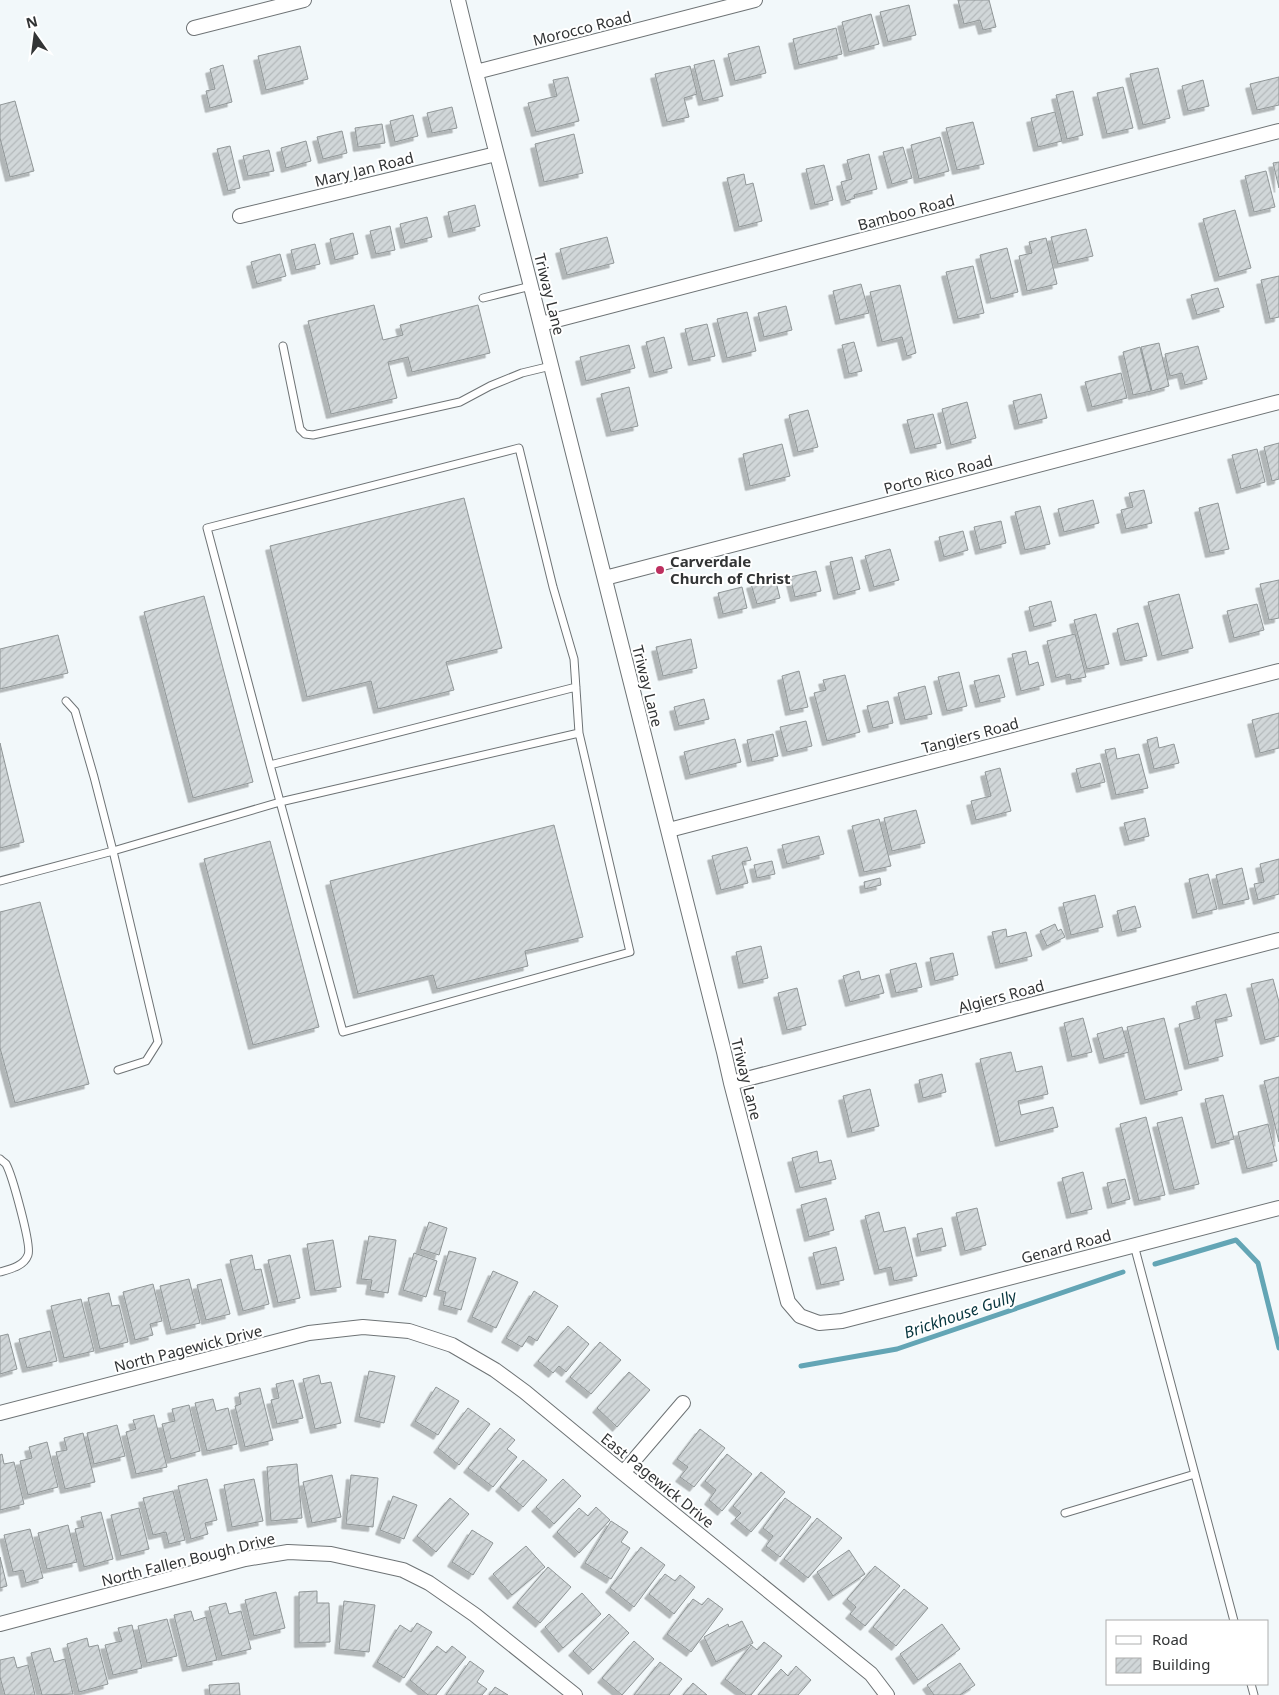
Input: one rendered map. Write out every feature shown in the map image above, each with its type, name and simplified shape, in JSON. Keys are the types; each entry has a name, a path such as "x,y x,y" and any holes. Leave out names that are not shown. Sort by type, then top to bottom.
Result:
{"street":[{"path":"194,28 304,0"},
{"name":"Triway Lane","path":"458,0 669,830 730,1083 788,1302 800,1316 819,1323 842,1321 860,1316"},
{"name":"Morocco Road","path":"476,72 755,0"},
{"name":"Bamboo Road","path":"541,324 1279,131"},
{"name":"Mary Jan Road","path":"240,216 496,154"},
{"name":"Porto Rico Road","path":"605,578 1279,402"},
{"name":"Tangiers Road","path":"669,830 1279,671"},
{"name":"Algiers Road","path":"730,1083 1279,940"},
{"name":"Genard Road","path":"860,1316 1279,1208"},
{"name":"North Pagewick Drive","path":"0,1413 309,1334 363,1327 387,1329"},
{"name":"East Pagewick Drive","path":"387,1329 409,1331 452,1345 495,1370 526,1392 871,1674 887,1695"},
{"path":"623,1473 683,1403"},
{"name":"North Fallen Bough Drive","path":"0,1624 245,1559 288,1552 331,1554 403,1570 429,1583 475,1615 575,1695"}],"lane":[{"path":"483,298 531,286"},
{"path":"283,346 300,430 306,434 313,435 460,402 490,386 522,373 551,366"},
{"path":"520,448 553,587 574,659 576,687 579,733 630,952 343,1032 207,528 520,448"},
{"path":"270,765 576,687"},
{"path":"66,701 75,711 113,851 158,1042 146,1061 118,1070"},
{"path":"0,881 113,851 280,802 579,733"},
{"path":"0,1159 5,1163 17,1197 30,1252 25,1261 0,1272"},
{"path":"1134,1245 1234,1620"},
{"path":"1065,1513 1195,1474"}],"building":[{"path":"958,0 989,0 996,27 983,30 980,20 964,24"},
{"path":"909,5 916,35 888,42 880,12"},
{"path":"871,14 879,44 849,52 842,22"},
{"path":"836,28 842,54 799,65 793,39"},
{"path":"300,46 308,79 266,90 258,56"},
{"path":"759,46 766,73 735,81 728,54"},
{"path":"714,60 723,96 703,101 694,65"},
{"path":"223,65 232,102 210,108 206,91 215,89 210,69"},
{"path":"690,66 697,94 684,98 689,117 667,122 655,74"},
{"path":"1158,68 1170,118 1143,125 1130,74"},
{"path":"568,77 579,121 536,132 528,103 557,96 553,80"},
{"path":"1279,77 1279,105 1257,110 1250,84"},
{"path":"1203,80 1209,106 1188,111 1182,86"},
{"path":"1123,87 1133,128 1107,134 1097,93"},
{"path":"1073,91 1083,135 1067,139 1056,95"},
{"path":"15,101 34,171 10,177 0,138 0,105"},
{"path":"452,107 457,128 432,133 427,113"},
{"path":"1055,112 1062,141 1038,147 1031,118"},
{"path":"413,115 418,136 395,142 390,121"},
{"path":"973,122 984,164 957,170 946,128"},
{"path":"382,124 385,143 358,147 355,128"},
{"path":"342,131 347,153 323,159 317,137"},
{"path":"574,134 583,173 544,182 535,144"},
{"path":"940,137 949,171 919,179 911,145"},
{"path":"306,141 311,161 286,168 281,148"},
{"path":"230,146 240,188 228,191 217,149"},
{"path":"903,147 912,178 892,184 883,152"},
{"path":"269,150 274,171 248,176 243,156"},
{"path":"869,154 877,189 854,195 855,198 846,201 841,182 852,179 847,160"},
{"path":"1279,162 1279,188 1273,163"},
{"path":"824,165 833,200 815,205 806,169"},
{"path":"1266,171 1275,207 1254,212 1245,176"},
{"path":"744,174 746,185 753,183 762,221 739,227 727,178"},
{"path":"475,205 480,226 453,233 448,212"},
{"path":"1235,210 1251,268 1219,277 1203,219"},
{"path":"427,217 432,237 405,244 400,224"},
{"path":"390,226 395,250 376,254 370,231"},
{"path":"1086,229 1093,256 1058,264 1051,237"},
{"path":"353,233 358,254 335,260 330,239"},
{"path":"607,237 614,263 567,275 560,249"},
{"path":"1046,238 1057,284 1027,291 1019,256 1032,253 1029,242"},
{"path":"315,244 320,264 296,270 291,250"},
{"path":"1007,248 1018,292 991,299 980,255"},
{"path":"280,254 286,276 257,284 251,262"},
{"path":"973,266 984,313 958,319 946,272"},
{"path":"1279,276 1279,317 1270,319 1261,280"},
{"path":"861,284 869,313 840,320 833,291"},
{"path":"900,285 916,353 907,356 902,337 882,342 870,292"},
{"path":"1218,288 1224,307 1197,315 1191,295"},
{"path":"374,305 383,340 403,335 400,325 478,305 490,353 412,372 408,357 388,362 397,398 331,414 308,321"},
{"path":"786,306 792,330 764,337 758,313"},
{"path":"747,312 756,351 727,358 717,319"},
{"path":"707,324 715,356 693,361 685,329"},
{"path":"664,337 672,368 654,373 646,342"},
{"path":"854,342 862,371 849,374 842,345"},
{"path":"1159,343 1169,386 1152,391 1141,347"},
{"path":"629,345 635,368 586,381 580,357"},
{"path":"1198,346 1207,379 1185,385 1182,373 1170,376 1165,354"},
{"path":"1140,347 1151,391 1133,395 1123,352"},
{"path":"1121,373 1127,398 1092,407 1085,382"},
{"path":"629,387 638,426 611,432 601,394"},
{"path":"1041,394 1047,418 1019,425 1013,401"},
{"path":"967,402 976,438 951,445 942,409"},
{"path":"808,410 818,447 798,452 789,415"},
{"path":"933,414 941,443 915,449 907,420"},
{"path":"1279,443 1279,479 1272,481 1264,447"},
{"path":"782,444 790,476 750,486 743,454"},
{"path":"1257,449 1265,482 1241,489 1232,455"},
{"path":"1144,490 1152,523 1126,529 1121,510 1133,507 1129,493"},
{"path":"464,498 502,648 446,662 454,690 378,709 371,681 307,697 270,546"},
{"path":"1093,500 1099,523 1064,532 1058,509"},
{"path":"1218,503 1229,549 1210,553 1199,508"},
{"path":"1040,506 1050,544 1025,550 1015,512"},
{"path":"1001,521 1006,543 980,550 974,527"},
{"path":"963,531 968,550 944,557 939,537"},
{"path":"890,549 899,580 874,587 865,556"},
{"path":"852,557 860,589 838,595 830,562"},
{"path":"816,571 821,591 795,597 790,577"},
{"path":"775,578 780,598 757,604 751,584"},
{"path":"1279,580 1279,618 1269,620 1260,584"},
{"path":"742,587 747,608 723,614 718,593"},
{"path":"1179,594 1193,648 1162,656 1148,602"},
{"path":"204,596 253,782 193,798 144,612"},
{"path":"1051,601 1056,621 1034,627 1029,607"},
{"path":"1257,604 1264,630 1234,638 1227,611"},
{"path":"1096,614 1109,664 1087,669 1074,620"},
{"path":"1138,623 1147,656 1125,661 1117,629"},
{"path":"1075,634 1086,677 1071,680 1070,674 1056,678 1047,641"},
{"path":"58,635 68,673 0,689 0,649"},
{"path":"691,639 697,668 663,676 656,647"},
{"path":"1026,651 1029,665 1038,662 1044,685 1021,691 1012,654"},
{"path":"799,671 808,707 790,711 782,676"},
{"path":"959,672 967,706 947,711 938,677"},
{"path":"845,675 860,732 827,741 814,693 826,690 823,680"},
{"path":"999,675 1005,697 980,703 974,681"},
{"path":"925,686 932,714 905,720 898,693"},
{"path":"704,699 709,719 679,726 674,707"},
{"path":"888,701 893,723 873,728 867,706"},
{"path":"1279,713 1279,748 1260,753 1252,720"},
{"path":"806,721 812,746 787,752 780,727"},
{"path":"773,734 778,756 752,762 747,740"},
{"path":"1157,737 1159,748 1174,744 1179,763 1154,769 1147,740"},
{"path":"735,739 741,762 690,775 684,752"},
{"path":"0,743 24,842 0,848"},
{"path":"1115,748 1117,759 1139,754 1148,788 1116,795 1105,750"},
{"path":"1100,763 1105,782 1081,788 1076,769"},
{"path":"1000,768 1011,811 976,820 971,801 991,796 985,772"},
{"path":"916,810 925,843 892,851 884,818"},
{"path":"1145,818 1149,836 1129,841 1124,823"},
{"path":"879,819 891,866 864,872 852,826"},
{"path":"554,825 583,937 525,951 528,966 437,989 433,975 358,994 330,881"},
{"path":"819,836 824,854 787,864 782,845"},
{"path":"270,841 319,1027 253,1045 204,859"},
{"path":"747,847 751,860 742,862 748,883 721,890 712,856"},
{"path":"1279,859 1279,894 1258,900 1254,884 1264,882 1260,864"},
{"path":"772,861 775,874 757,878 754,865"},
{"path":"1242,868 1249,899 1223,905 1216,875"},
{"path":"1208,874 1217,909 1197,914 1189,879"},
{"path":"880,878 881,885 865,889 864,882"},
{"path":"1095,895 1103,927 1071,935 1063,903"},
{"path":"40,902 89,1084 15,1103 0,1048 0,912"},
{"path":"1135,906 1141,927 1122,932 1117,911"},
{"path":"1055,924 1058,931 1061,929 1065,937 1047,946 1040,931"},
{"path":"1006,929 1007,937 1026,932 1032,956 1000,964 992,932"},
{"path":"761,946 768,978 743,984 736,952"},
{"path":"953,953 958,975 935,981 930,958"},
{"path":"916,963 922,987 896,993 890,970"},
{"path":"859,971 861,980 879,975 884,993 850,1002 843,976"},
{"path":"1273,979 1279,1002 1279,1036 1265,1040 1251,984"},
{"path":"797,988 806,1025 787,1030 778,993"},
{"path":"1226,994 1232,1016 1215,1020 1223,1056 1189,1065 1179,1024 1200,1018 1196,1002"},
{"path":"1083,1018 1092,1052 1072,1057 1064,1023"},
{"path":"1164,1018 1182,1090 1145,1100 1127,1027"},
{"path":"1122,1027 1129,1052 1104,1059 1097,1034"},
{"path":"1011,1052 1016,1072 1042,1066 1048,1094 1018,1101 1021,1115 1053,1107 1058,1127 1000,1142 980,1059"},
{"path":"942,1074 946,1092 923,1098 919,1080"},
{"path":"1279,1077 1279,1142 1264,1081"},
{"path":"870,1089 879,1126 852,1133 843,1096"},
{"path":"1223,1095 1234,1139 1216,1144 1205,1099"},
{"path":"1146,1117 1165,1195 1139,1201 1120,1124"},
{"path":"1182,1117 1199,1184 1174,1190 1157,1123"},
{"path":"1268,1124 1277,1161 1247,1169 1238,1132"},
{"path":"817,1151 819,1163 831,1160 836,1179 800,1188 792,1158"},
{"path":"1083,1172 1092,1209 1071,1214 1062,1178"},
{"path":"1125,1179 1130,1199 1112,1204 1107,1183"},
{"path":"826,1198 834,1230 809,1237 801,1205"},
{"path":"977,1208 986,1245 965,1251 956,1213"},
{"path":"879,1212 884,1232 905,1227 917,1276 894,1281 891,1267 879,1270 865,1216"},
{"path":"429,1222 447,1228 439,1255 420,1249"},
{"path":"942,1228 946,1246 921,1252 917,1234"},
{"path":"369,1236 396,1240 388,1293 370,1290 372,1280 361,1279"},
{"path":"333,1240 341,1287 315,1291 307,1244"},
{"path":"836,1247 844,1280 821,1285 813,1253"},
{"path":"449,1251 476,1258 461,1310 443,1305 446,1292 438,1290"},
{"path":"414,1253 437,1261 426,1297 403,1290"},
{"path":"252,1255 255,1270 261,1269 269,1304 243,1311 230,1260"},
{"path":"290,1255 300,1298 278,1303 268,1260"},
{"path":"493,1271 518,1282 496,1328 472,1317"},
{"path":"189,1279 200,1323 171,1330 160,1286"},
{"path":"221,1279 230,1314 206,1320 197,1285"},
{"path":"153,1284 162,1321 150,1324 153,1335 135,1340 123,1292"},
{"path":"534,1291 558,1306 537,1341 529,1336 522,1347 506,1338"},
{"path":"109,1293 112,1306 119,1305 128,1342 100,1349 88,1298"},
{"path":"81,1299 94,1351 64,1358 51,1306"},
{"path":"568,1326 589,1344 566,1372 559,1366 553,1373 538,1361"},
{"path":"50,1331 57,1361 27,1368 19,1339"},
{"path":"8,1334 17,1369 0,1374 0,1336"},
{"path":"600,1342 621,1360 591,1394 570,1377"},
{"path":"369,1371 395,1376 384,1423 359,1417"},
{"path":"629,1372 650,1390 617,1427 597,1408"},
{"path":"319,1375 321,1384 331,1382 341,1423 315,1429 303,1379"},
{"path":"293,1380 303,1418 277,1424 271,1400 279,1398 276,1384"},
{"path":"436,1387 459,1401 438,1435 415,1421"},
{"path":"260,1388 273,1440 245,1447 235,1406 241,1404 239,1393"},
{"path":"213,1399 216,1411 228,1408 237,1444 207,1451 195,1403"},
{"path":"189,1405 200,1451 171,1459 162,1424 175,1421 172,1409"},
{"path":"468,1408 490,1424 459,1465 438,1448"},
{"path":"154,1415 167,1467 136,1474 126,1432 136,1429 133,1420"},
{"path":"117,1425 125,1456 94,1464 87,1433"},
{"path":"500,1428 515,1440 507,1449 517,1457 493,1487 468,1468"},
{"path":"700,1429 725,1448 694,1487 680,1477 688,1467 677,1459"},
{"path":"83,1433 95,1482 65,1489 56,1452 67,1450 64,1438"},
{"path":"47,1442 58,1487 28,1495 20,1461 32,1458 29,1447"},
{"path":"2,1454 4,1464 14,1462 24,1504 0,1510 0,1455"},
{"path":"727,1454 752,1474 722,1511 709,1500 716,1490 705,1481"},
{"path":"523,1460 547,1480 523,1507 500,1487"},
{"path":"297,1464 302,1518 271,1521 267,1467"},
{"path":"761,1472 785,1492 751,1532 735,1519 741,1513 733,1506"},
{"path":"332,1475 341,1517 312,1523 303,1482"},
{"path":"351,1475 378,1478 373,1527 346,1524"},
{"path":"207,1479 217,1520 205,1523 208,1534 191,1539 178,1486"},
{"path":"254,1479 263,1521 232,1527 224,1485"},
{"path":"563,1479 581,1496 554,1524 536,1507"},
{"path":"173,1491 185,1540 169,1544 166,1532 153,1535 143,1498"},
{"path":"393,1496 417,1505 404,1539 380,1530"},
{"path":"450,1498 469,1514 436,1552 417,1536"},
{"path":"785,1498 811,1517 780,1557 766,1546 773,1536 763,1528"},
{"path":"596,1507 610,1520 579,1553 557,1532 579,1508 588,1516"},
{"path":"139,1508 149,1549 121,1556 111,1515"},
{"path":"101,1512 113,1559 84,1567 75,1529 84,1527 81,1517"},
{"path":"817,1518 842,1538 808,1578 784,1559"},
{"path":"611,1521 628,1532 621,1542 630,1548 611,1579 585,1563"},
{"path":"68,1525 77,1562 47,1569 38,1533"},
{"path":"30,1529 43,1578 26,1583 23,1570 13,1572 4,1535"},
{"path":"472,1530 493,1543 473,1575 452,1562"},
{"path":"526,1546 545,1567 512,1595 493,1574"},
{"path":"641,1547 665,1565 634,1607 610,1588"},
{"path":"849,1550 865,1574 833,1596 817,1572"},
{"path":"0,1557 7,1586 0,1588"},
{"path":"875,1566 900,1586 865,1626 850,1614 856,1607 847,1599"},
{"path":"548,1567 571,1587 540,1623 517,1603"},
{"path":"665,1574 675,1581 680,1575 695,1587 674,1614 649,1594"},
{"path":"904,1589 928,1608 896,1646 873,1627"},
{"path":"317,1591 317,1603 329,1603 330,1642 299,1643 299,1592"},
{"path":"276,1592 285,1628 254,1636 245,1600"},
{"path":"582,1593 601,1614 563,1648 545,1627"},
{"path":"708,1598 723,1609 691,1652 667,1634 693,1599 702,1605"},
{"path":"344,1601 375,1605 369,1652 339,1649"},
{"path":"226,1603 229,1614 241,1611 251,1649 222,1656 209,1607"},
{"path":"191,1611 194,1621 206,1617 217,1660 187,1667 174,1615"},
{"path":"609,1614 629,1633 593,1670 573,1651"},
{"path":"167,1619 177,1656 147,1663 138,1626"},
{"path":"742,1621 753,1643 716,1662 704,1637 728,1624 729,1627"},
{"path":"417,1623 432,1632 404,1678 377,1662 400,1625 411,1632"},
{"path":"942,1624 960,1649 918,1680 900,1654"},
{"path":"132,1625 142,1668 113,1675 105,1645 122,1641 118,1628"},
{"path":"87,1638 89,1647 98,1645 108,1684 79,1692 67,1644"},
{"path":"634,1641 654,1659 622,1695 602,1678"},
{"path":"764,1642 782,1656 751,1695 746,1695 725,1679 751,1645 757,1650"},
{"path":"437,1646 446,1653 452,1646 466,1657 436,1695 428,1695 410,1680"},
{"path":"50,1648 54,1662 65,1659 73,1694 42,1695 31,1653"},
{"path":"14,1657 17,1668 28,1665 35,1695 5,1695 0,1677 0,1660"},
{"path":"470,1661 484,1671 477,1682 487,1689 482,1695 446,1695"},
{"path":"660,1662 682,1679 669,1695 634,1695"},
{"path":"960,1663 975,1685 960,1695 934,1695 927,1685"},
{"path":"796,1666 811,1680 798,1695 758,1695 781,1669 788,1676"},
{"path":"239,1683 240,1695 210,1695 209,1685"},
{"path":"693,1683 707,1695 683,1695"},
{"path":"495,1687 508,1695 489,1695"}],"waterway":[{"name":"Brickhouse Gully","path":"1155,1264 1236,1240 1258,1263 1279,1348"},
{"name":"Brickhouse Gully","path":"801,1366 897,1349 1123,1272"}],"place":[{"name":"Carverdale Church of Christ","path":"660,570"}]}
